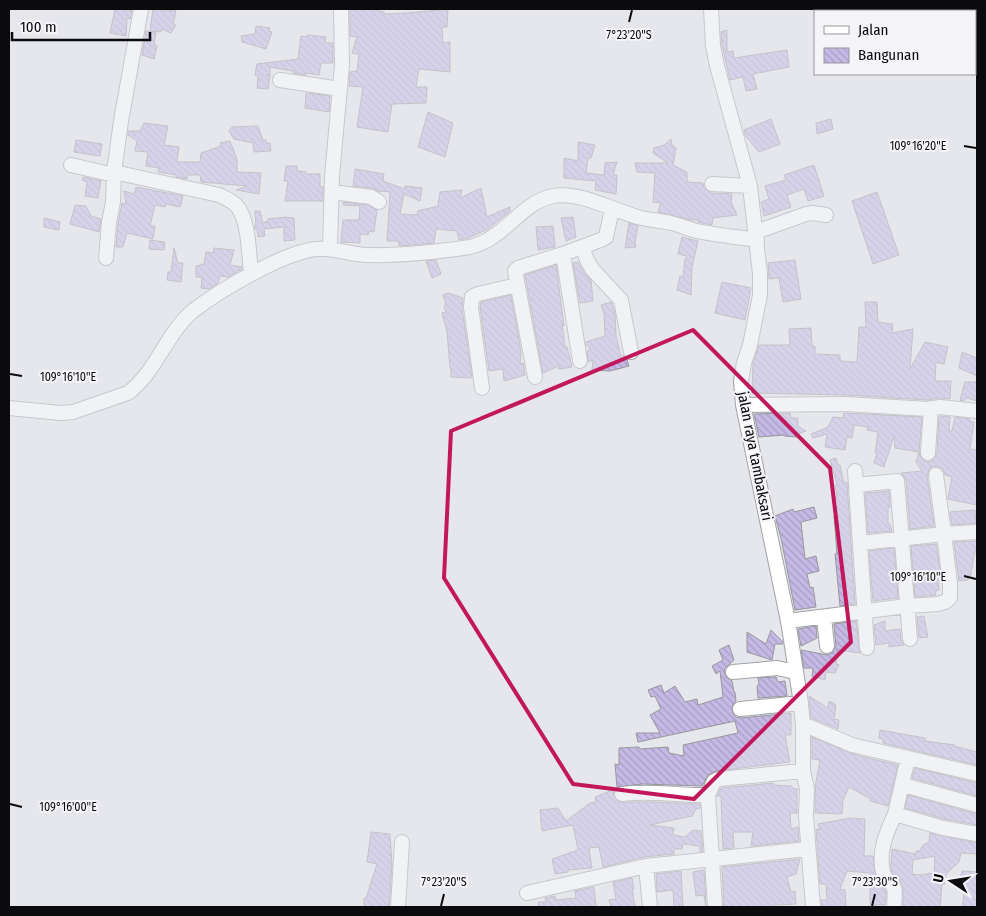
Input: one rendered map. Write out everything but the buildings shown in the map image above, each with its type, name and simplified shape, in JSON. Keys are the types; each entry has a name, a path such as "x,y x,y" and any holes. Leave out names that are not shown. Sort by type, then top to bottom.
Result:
{"street":[{"path":"106,258 113,202 114,174 141,9"},
{"path":"330,248 332,192 340,89 341,9"},
{"name":"jalan raya tambaksari","path":"711,9 713,46 717,66 750,186 757,236 760,294 741,381 743,405 788,621 803,724 803,771 807,789 806,816 813,907"},
{"path":"280,80 340,89"},
{"path":"71,165 219,195 231,200 238,206 242,215 246,230 251,274"},
{"path":"712,184 750,186"},
{"path":"332,192 365,196 379,202"},
{"path":"9,408 61,413 73,412 128,393 146,374 184,319 251,274 303,252 330,248 365,255 399,255 481,245 492,239 532,205 544,198 566,195 612,209 696,230 757,236 806,214 826,215"},
{"path":"535,377 516,271 518,268 603,240 606,237 612,209"},
{"path":"582,247 592,270 621,300 631,352"},
{"path":"562,254 580,361"},
{"path":"482,388 471,307 472,297 517,285"},
{"path":"743,405 845,404 940,407 977,411"},
{"path":"928,453 931,408"},
{"path":"855,471 867,648"},
{"path":"788,621 907,606 938,604 950,598 950,583 936,475"},
{"path":"856,486 897,481 910,639"},
{"path":"860,543 977,532"},
{"path":"824,617 827,646"},
{"path":"733,672 777,668 795,672"},
{"path":"740,709 800,704"},
{"path":"803,724 852,745 977,774"},
{"path":"894,907 894,886 884,876 882,856 884,840 895,814 908,758"},
{"path":"715,907 708,795 714,781 803,771"},
{"path":"903,785 977,805"},
{"path":"622,794 641,792 708,795"},
{"path":"895,814 943,828 977,834"},
{"path":"398,907 402,842"},
{"path":"527,893 646,866 808,849"},
{"path":"646,866 650,907"}],"highlighted area":[{"path":"693,330 830,468 851,642 694,799 573,784 444,578 451,431"}]}
